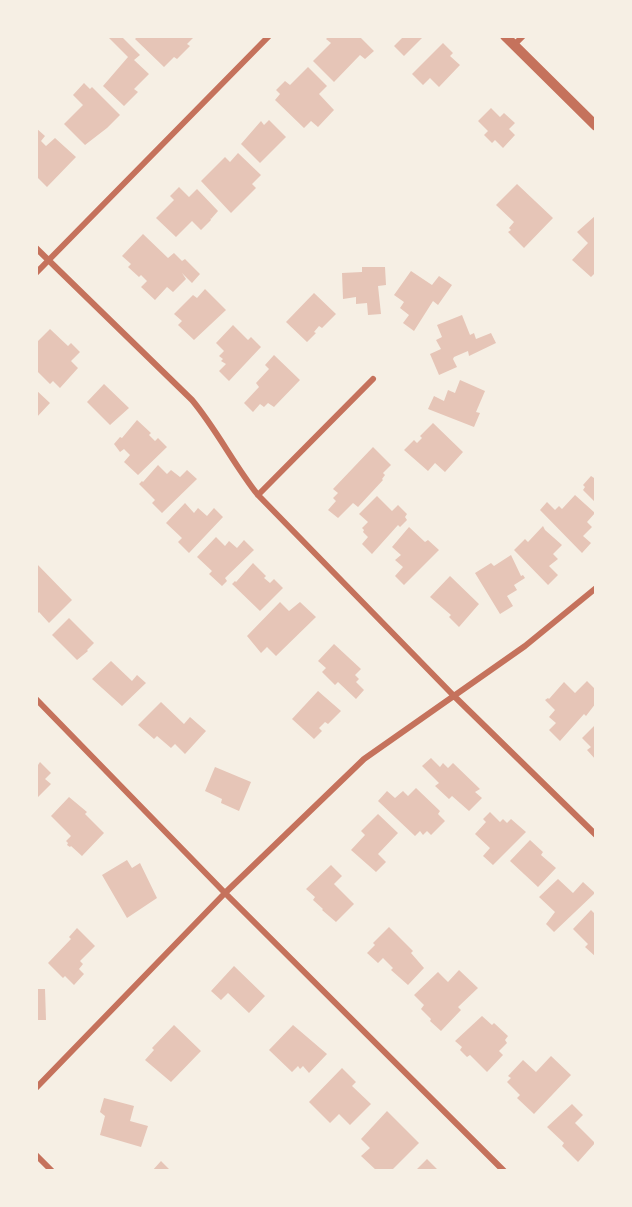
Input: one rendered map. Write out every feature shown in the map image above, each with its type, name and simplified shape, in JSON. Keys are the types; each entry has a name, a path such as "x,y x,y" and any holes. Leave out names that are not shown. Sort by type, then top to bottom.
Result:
{"street":[{"path":"36,273 269,36"},
{"path":"505,36 596,126"},
{"path":"514,45 523,36"},
{"path":"36,248 192,400 205,416 243,477 258,495 453,695 596,835"},
{"path":"258,495 373,379"},
{"path":"36,1088 225,893 364,759 525,646 596,588"},
{"path":"36,699 225,893 504,1171"},
{"path":"36,1155 52,1171"}],"building":[{"path":"107,36 121,36 140,55 134,60 149,74 134,89 138,92 124,106 103,86 128,57"},
{"path":"138,36 195,36 187,44 190,46 177,59 174,57 164,67 135,39"},
{"path":"329,36 359,36 374,51 365,59 360,55 334,82 313,61 331,43 326,39"},
{"path":"404,36 424,36 404,56 394,46"},
{"path":"443,43 453,53 450,56 460,65 439,87 430,78 423,85 412,74"},
{"path":"308,67 327,86 319,94 334,110 318,127 311,121 304,128 275,100 280,94 276,90 285,81 290,85"},
{"path":"84,83 90,89 92,87 120,115 85,145 64,124 83,105 73,95"},
{"path":"491,108 500,117 504,113 515,123 509,129 515,135 503,148 495,140 492,143 484,135 488,131 478,121"},
{"path":"269,120 286,137 260,163 241,144 261,121 264,125"},
{"path":"36,128 45,136 41,141 46,146 55,138 76,157 47,187 36,176"},
{"path":"238,153 261,175 252,184 256,188 231,213 201,181 225,157 230,162"},
{"path":"517,184 553,218 524,248 508,232 514,222 496,205"},
{"path":"179,187 189,197 197,189 218,211 201,230 192,221 176,237 156,218 174,200 170,196"},
{"path":"595,216 596,272 591,277 572,260 588,243 577,232"},
{"path":"143,234 168,258 174,253 182,261 185,259 200,274 192,283 182,273 186,279 173,292 167,287 155,300 141,287 147,281 128,267 131,264 122,256"},
{"path":"362,267 385,267 386,285 378,286 381,314 368,315 367,303 356,304 356,297 343,299 342,273 362,272"},
{"path":"411,271 432,285 439,276 452,285 438,305 433,301 414,331 403,323 409,315 400,308 404,302 394,295"},
{"path":"205,289 226,310 194,340 178,325 182,321 174,314 193,295 197,298"},
{"path":"314,293 336,314 322,328 319,326 307,342 286,322"},
{"path":"462,315 470,335 474,333 476,339 491,333 496,343 469,356 468,351 454,357 457,367 439,375 430,354 441,349 436,340 442,337 437,325"},
{"path":"233,325 248,340 251,337 261,347 229,381 219,371 226,364 219,356 224,351 216,343"},
{"path":"50,329 68,346 71,343 80,352 71,361 78,368 60,388 53,381 50,384 36,370 36,343"},
{"path":"274,355 300,380 274,407 268,403 264,407 260,404 253,412 244,403 259,387 256,383 269,369 265,365"},
{"path":"460,380 485,391 476,412 480,413 474,427 428,409 434,396 444,401 448,390 455,393"},
{"path":"104,384 129,408 110,425 87,402"},
{"path":"36,390 50,403 36,418"},
{"path":"137,420 151,433 149,435 155,441 158,438 167,447 138,475 124,462 130,455 124,449 120,452 114,444"},
{"path":"433,423 463,452 445,472 435,463 428,471 404,450 414,440 417,443 422,438 420,436"},
{"path":"373,447 391,465 383,473 385,475 383,480 358,507 353,503 338,518 328,510 336,501 333,498 338,493 333,489"},
{"path":"158,465 167,474 171,470 180,477 187,470 197,479 162,513 152,503 155,500 139,484"},
{"path":"591,476 594,478 596,476 596,503 583,490 585,487 583,485"},
{"path":"575,495 595,513 587,522 592,527 583,536 591,543 582,553 540,510 547,502 555,510 559,506 562,509"},
{"path":"377,496 392,511 398,505 407,514 405,517 407,520 400,527 398,525 372,554 362,544 368,537 362,528 368,522 359,514"},
{"path":"185,503 194,513 198,508 207,516 214,508 223,517 189,553 178,542 182,538 166,523"},
{"path":"543,526 562,545 553,554 558,559 549,566 558,575 548,585 514,550 525,539 528,542"},
{"path":"409,527 425,542 428,540 439,550 404,585 395,576 403,567 395,560 401,555 392,547"},
{"path":"216,537 225,546 229,541 237,548 244,540 254,550 225,578 227,581 222,586 209,574 212,571 197,557"},
{"path":"511,555 521,576 525,578 514,585 517,590 507,596 513,606 500,614 475,573 491,563 494,566"},
{"path":"36,563 72,600 49,623 39,612 36,615"},
{"path":"253,563 270,583 274,579 283,588 260,611 232,584"},
{"path":"450,576 479,604 459,627 449,617 451,615 430,597"},
{"path":"280,602 289,611 300,602 316,617 276,656 267,647 261,653 247,636"},
{"path":"69,618 94,643 77,660 52,635"},
{"path":"334,644 361,669 355,675 359,679 356,682 364,690 356,699 338,682 335,685 322,672 326,668 318,661"},
{"path":"111,661 132,681 137,675 146,683 122,706 92,679"},
{"path":"587,681 596,690 596,703 560,741 549,730 556,723 549,717 555,710 545,700 549,699 564,682 575,693"},
{"path":"318,691 341,711 328,724 325,722 319,728 322,731 314,739 292,719"},
{"path":"161,702 184,724 190,717 206,731 185,754 175,744 171,748 157,736 154,739 138,725"},
{"path":"596,724 596,760 587,750 591,747 582,738"},
{"path":"431,758 440,767 443,763 448,768 453,763 480,789 475,792 482,798 469,811 452,796 449,799 435,786 439,783 422,766"},
{"path":"40,762 51,773 45,779 51,784 36,799 36,763 38,765"},
{"path":"215,767 251,782 239,811 221,803 222,799 205,791"},
{"path":"416,788 440,811 438,814 445,821 431,835 427,831 423,835 420,831 415,836 378,801 387,791 395,798 403,791 408,796"},
{"path":"69,797 87,812 85,814 104,833 82,856 67,845 66,841 71,836 51,816"},
{"path":"490,812 500,822 503,819 507,823 511,819 526,832 493,865 483,856 490,848 475,834 486,822 483,819"},
{"path":"378,814 398,833 378,854 386,862 376,872 351,850 365,835 361,831"},
{"path":"530,840 543,852 541,855 556,868 538,887 510,861"},
{"path":"127,860 132,868 140,863 157,898 127,918 102,875"},
{"path":"331,865 342,876 334,884 354,904 336,922 322,910 313,900 315,897 306,889"},
{"path":"558,879 573,893 583,882 595,893 554,932 546,924 555,912 539,897"},
{"path":"591,910 596,915 596,957 585,947 588,944 573,929"},
{"path":"389,927 413,951 411,953 424,968 408,985 391,970 393,968 383,958 378,963 367,953 375,945 373,943"},
{"path":"77,928 95,946 80,961 83,964 79,969 84,974 74,985 48,963 71,939 69,937"},
{"path":"234,966 265,996 249,1013 228,993 221,1000 211,991"},
{"path":"459,970 478,988 458,1007 461,1010 441,1031 421,1009 424,1005 414,995 438,972 448,982"},
{"path":"36,989 45,989 46,1020 36,1020"},
{"path":"482,1016 508,1036 505,1040 507,1043 499,1051 503,1055 487,1072 470,1055 467,1057 460,1050 462,1047 455,1041"},
{"path":"174,1025 201,1051 171,1082 145,1060 154,1050 152,1048"},
{"path":"293,1025 327,1054 309,1073 303,1066 300,1069 298,1066 292,1072 269,1050"},
{"path":"551,1056 571,1075 534,1114 517,1098 520,1095 507,1082 511,1078 508,1076 523,1060 536,1072"},
{"path":"342,1068 356,1082 352,1086 371,1104 350,1125 339,1114 330,1123 309,1102"},
{"path":"104,1098 134,1106 130,1121 148,1126 141,1147 100,1135 105,1116 100,1112"},
{"path":"572,1104 583,1115 575,1123 595,1143 578,1162 562,1146 564,1143 547,1127"},
{"path":"387,1111 419,1143 391,1171 377,1171 361,1156 370,1148 361,1139"},
{"path":"427,1159 439,1171 415,1171"},
{"path":"161,1161 171,1171 152,1171"}]}
